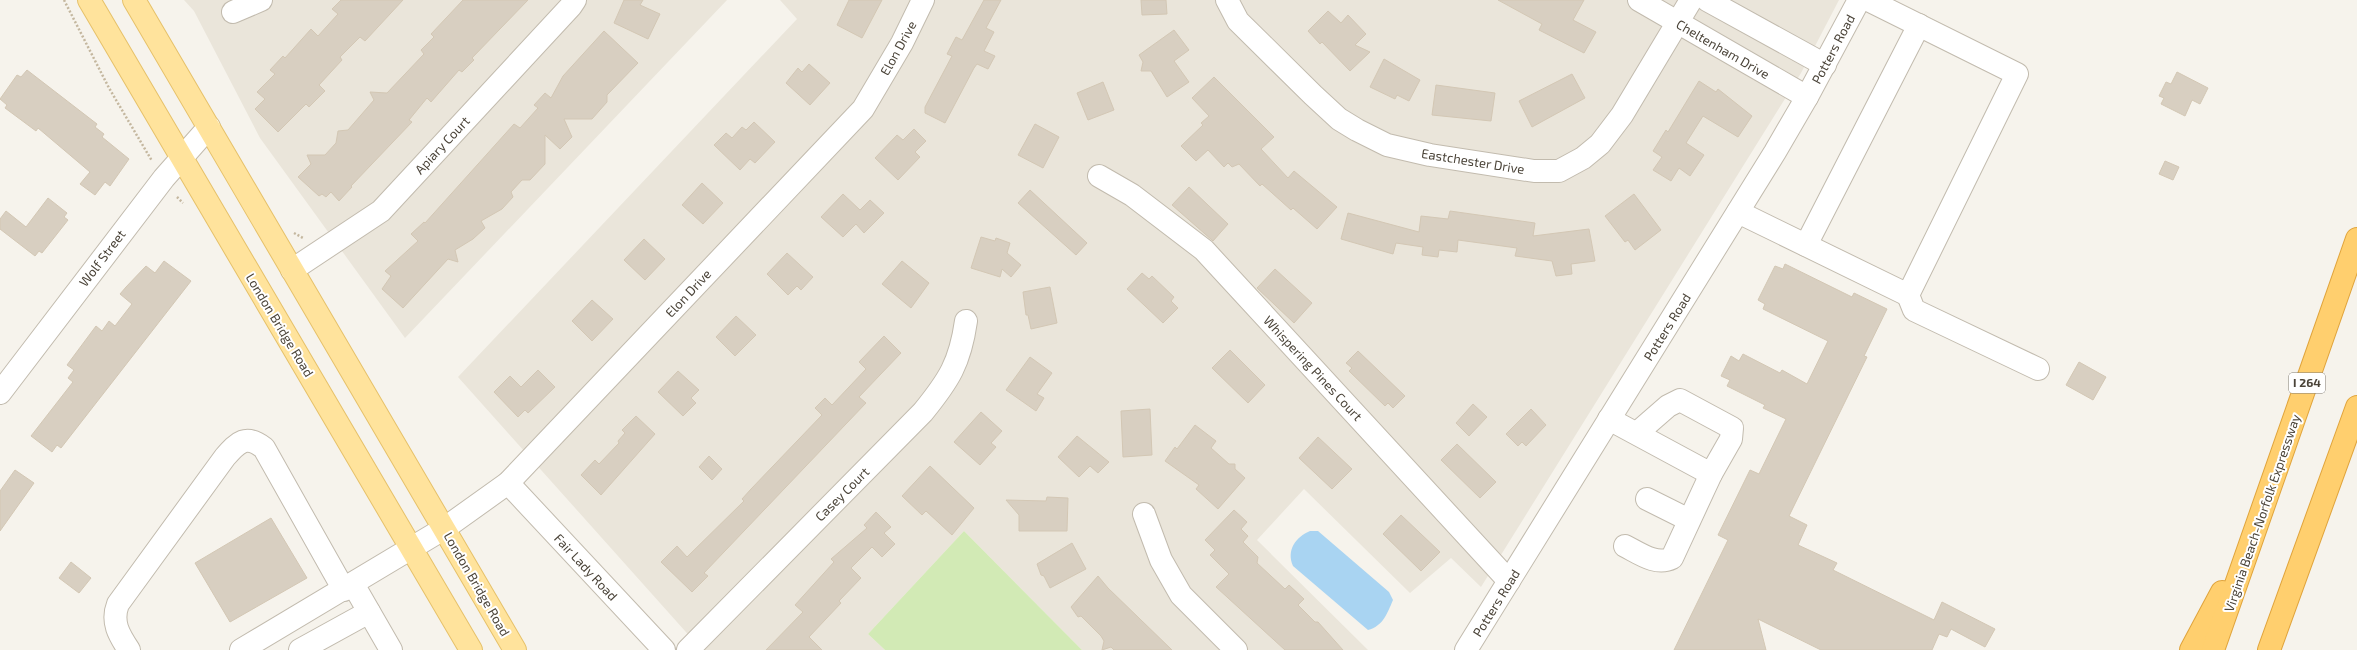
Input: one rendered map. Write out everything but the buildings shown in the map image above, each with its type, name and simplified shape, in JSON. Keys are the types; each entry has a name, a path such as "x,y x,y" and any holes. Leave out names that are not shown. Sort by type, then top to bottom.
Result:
{"highway":[{"name":"Virginia Beach-Norfolk Expressway","path":"2214,650 2357,239"},
{"path":"2269,650 2357,407"},
{"path":"2191,650 2256,528"}],"main road":[{"name":"London Bridge Road","path":"89,0 471,650"},
{"name":"London Bridge Road","path":"134,0 445,528 515,650"}],"street":[{"path":"233,12 261,0"},
{"name":"Apiary Court","path":"292,270 381,211 566,12 575,0"},
{"name":"Elon Drive","path":"240,650 445,528 508,483 863,109 902,43 923,0"},
{"name":"Eastchester Drive","path":"1227,0 1243,26 1313,95 1357,130 1394,147 1430,155 1534,171 1559,171 1583,158 1600,144 1622,115 1691,0"},
{"name":"Cheltenham Drive","path":"1639,0 1807,97"},
{"path":"1707,0 1825,65"},
{"name":"Potters Road","path":"1466,650 1738,212 1807,97 1859,0"},
{"path":"1868,0 2017,74 1908,295"},
{"path":"1806,245 1918,25"},
{"name":"Wolf Street","path":"0,393 180,157 209,127"},
{"name":"Whispering Pines Court","path":"1099,176 1132,195 1204,250 1509,581"},
{"path":"1738,212 1908,295 1914,310 2038,369"},
{"name":"Casey Court","path":"688,650 923,412 946,384 957,362 966,321"},
{"path":"1625,546 1651,559 1664,562 1672,558 1679,546 1688,520 1711,474 1731,439 1732,428 1680,400 1668,406 1637,433"},
{"path":"1609,419 1711,474"},
{"path":"129,650 119,634 115,622 118,604 234,445 242,441 256,442 264,448 348,587 370,612 391,650"},
{"name":"Fair Lady Road","path":"508,483 664,650"},
{"path":"1647,499 1688,520"},
{"path":"1144,514 1161,560 1181,595 1236,650"},
{"path":"300,650 370,612"}],"path":[{"path":"64,0 109,88 154,163"},
{"path":"292,231 302,239 309,235"}],"shaded area":[{"path":"184,0 727,0 405,338 260,138 194,11"},
{"path":"780,0 1839,0 1801,73 1481,587 1451,558 1410,593 1304,489 1257,540 1368,650 1082,650 964,531 868,634 885,650 702,650 458,377 797,19"}],"green space":[{"path":"964,531 1082,650 885,650 868,634"}],"water":[{"path":"1310,531 1318,531 1389,592 1393,600 1384,619 1377,626 1368,630 1293,566 1291,560 1292,549 1300,537"}]}
